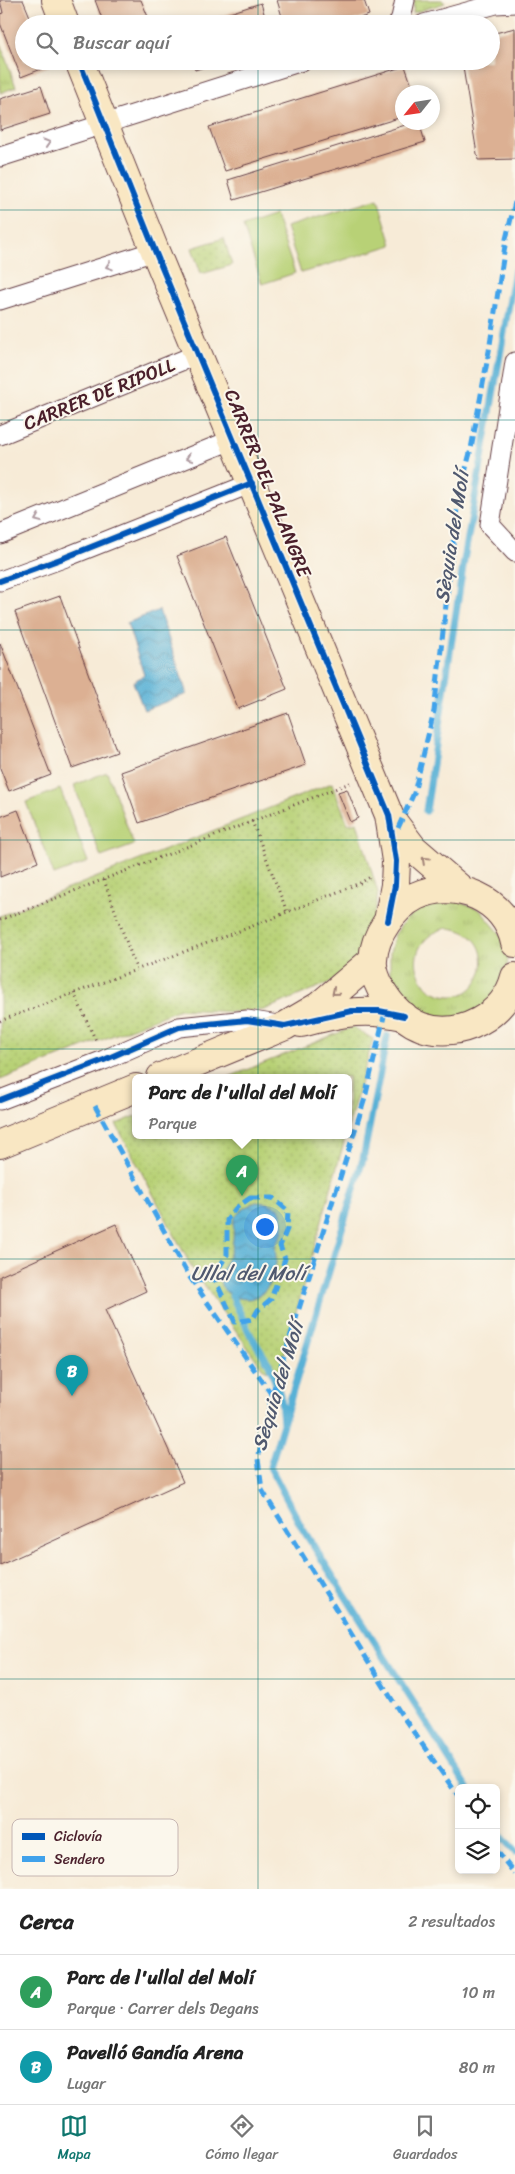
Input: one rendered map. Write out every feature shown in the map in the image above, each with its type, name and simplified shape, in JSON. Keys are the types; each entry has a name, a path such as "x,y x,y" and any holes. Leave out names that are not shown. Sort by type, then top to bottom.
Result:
{"street":[{"path":"56,0 62,15"},
{"path":"402,15 405,0"},
{"path":"451,15 489,2 515,3"},
{"name":"CARRER DEL PALANGRE","path":"83,70 155,251 389,815 413,848 463,891"},
{"path":"0,157 274,70"},
{"path":"0,300 155,251"},
{"name":"CARRER DE RIPOLL","path":"0,434 198,354"},
{"path":"515,362 490,525 515,552"},
{"path":"1,531 234,439"},
{"path":"0,581 252,484"},
{"name":"CARRER DEL PALANGRE","path":"388,921 395,885 396,861 389,815"},
{"path":"515,943 506,920 490,902 463,891 441,890 417,896 401,906 388,921 378,939 373,960 377,982 388,1002 404,1016 422,1026 444,1031 466,1028 487,1017 503,1002 515,977"},
{"path":"168,1074 285,1026 318,1006 373,960"},
{"path":"0,1100 104,1060 179,1027 247,1020 285,1026 352,1011 379,1010 404,1016"},
{"path":"0,1144 132,1090"}],"path":[{"path":"0,920 371,774"},
{"path":"252,821 287,912"},
{"path":"0,1021 360,883 396,861"},
{"path":"104,879 136,968"},
{"path":"74,993 104,1060"}],"green space":[{"path":"414,0 442,0 445,3 413,13"},
{"path":"0,43 16,87 0,93"},
{"path":"378,199 392,245 301,273 286,227"},
{"path":"275,215 295,273 262,284 243,226"},
{"path":"224,238 232,265 201,274 192,248"},
{"path":"107,772 134,845 101,857 74,785"},
{"path":"332,783 348,824 357,822 378,893 372,929 362,951 353,963 331,982 264,1010 236,1012 180,1009 0,1080 0,916"},
{"path":"60,789 88,862 54,875 26,802"},
{"path":"441,901 460,902 479,909 504,938 508,957 506,977 498,995 467,1018 427,1016 410,1006 397,991 390,973 390,953 395,934 406,919 422,907","holes":["447,928 465,932 476,942 482,954 482,967 478,980 470,990 458,995 443,995 432,991 419,974 417,966 419,949 423,942 438,931"]},
{"path":"353,1027 373,1039 352,1113 352,1074 236,1074"},
{"path":"132,1118 132,1139 345,1139 278,1376 262,1368 192,1268 116,1124"}],"water":[{"path":"159,610 187,694 144,710 133,682 144,675 127,623"},
{"name":"Ullal del Molí","path":"256,1202 267,1203 279,1208 283,1219 283,1227 277,1240 275,1249 276,1263 268,1286 263,1292 251,1299 242,1299 230,1295 224,1290 220,1282 220,1275 232,1247 234,1220 246,1207"}],"building":[{"path":"0,0 23,0 29,15 15,15 15,62 0,23 0,14 3,13"},
{"path":"95,0 141,0 147,15 101,15"},
{"path":"277,0 364,0 369,15 282,15"},
{"path":"261,3 264,15 223,15"},
{"path":"515,28 515,159 478,160 463,70 500,70 500,32"},
{"path":"18,70 39,70 21,77"},
{"path":"392,70 406,70 412,85 395,85 395,119 225,171 209,127"},
{"path":"41,86 50,114 0,130 0,99"},
{"path":"395,128 395,130 421,130 425,142 234,200 228,180"},
{"path":"226,537 287,689 238,709 177,556"},
{"path":"60,596 117,752 72,768 15,612"},
{"path":"0,643 51,775 9,791 0,768"},
{"path":"288,713 306,765 139,823 121,772"},
{"path":"347,789 358,818 350,822 338,792"},
{"path":"18,810 38,862 0,877 0,817"},
{"path":"116,1224 146,1291 105,1310 183,1482 0,1565 0,1276"}],"waterway":[{"name":"Sèquia del Molí","path":"426,811 464,560 515,270"},
{"name":"Sèquia del Molí","path":"387,1036 363,1159 270,1467 302,1528 465,1784"},
{"path":"232,1296 251,1336 269,1364 281,1398 283,1422"},
{"name":"Sèquia del Molí","path":"500,1835 515,1852"}],"marked path":[{"path":"398,828 414,793 434,711 458,499 471,449 489,351 506,239 515,202"},
{"path":"272,1395 365,1098 385,1012"},
{"path":"95,1106 189,1276 272,1395 258,1459 262,1490 401,1714 455,1791"},
{"path":"250,1198 273,1198 288,1211 287,1229 280,1246 285,1259 271,1299 258,1310 253,1319 235,1322 215,1280 216,1272 227,1255 227,1220 236,1208 250,1198"},
{"path":"193,1281 215,1280"},
{"path":"500,1855 515,1874"}],"cycle path":[{"path":"83,70 155,251 389,815 396,861 395,885 388,921"},
{"path":"0,581 66,557 252,483"},
{"path":"0,1100 104,1060 179,1027 247,1020 285,1026 352,1011 379,1011 404,1016"}],"place":[{"name":"Parc de l'ullal del Molí","path":"242,1196"},
{"name":"Pavelló Gandía Arena","path":"72,1396"}]}
